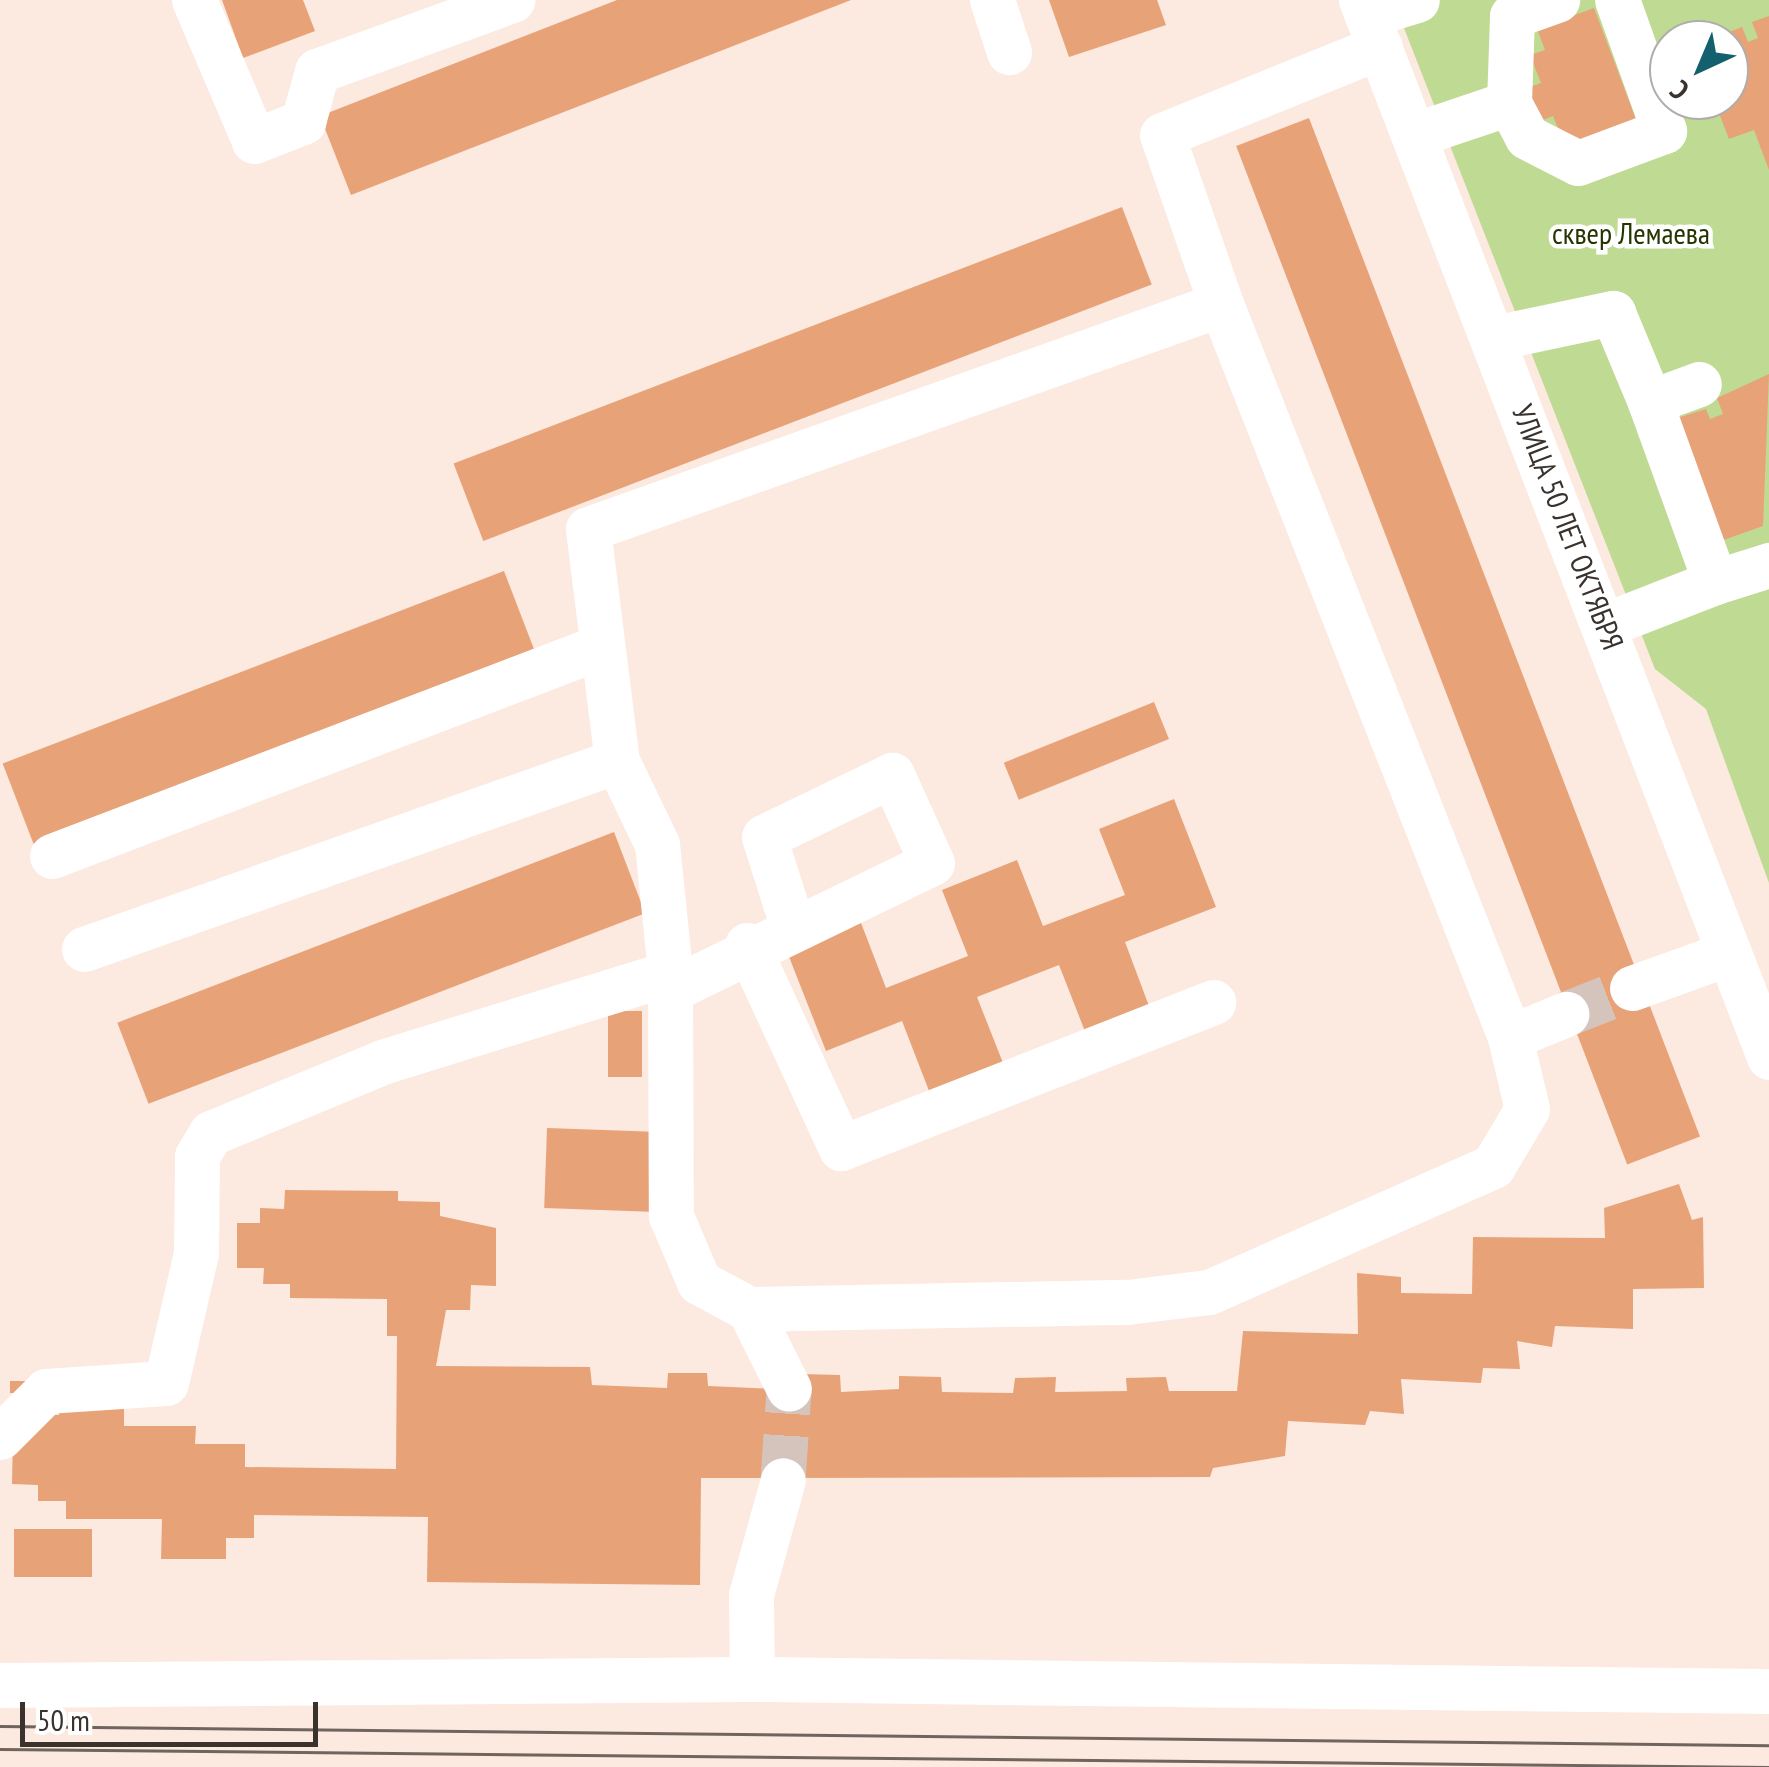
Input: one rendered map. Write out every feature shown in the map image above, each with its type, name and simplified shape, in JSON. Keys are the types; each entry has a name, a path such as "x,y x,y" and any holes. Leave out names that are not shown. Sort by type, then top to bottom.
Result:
{"street":[{"path":"194,0 254,141 303,122 316,72 512,0"},
{"path":"992,0 1010,52"},
{"path":"1221,304 588,529 597,648 618,760 657,844 670,981 671,1216 699,1282 749,1310 1127,1302 1209,1292 1492,1166 1527,1109 1510,1037 1221,304 1162,135 1370,21 1417,0"},
{"path":"1557,0 1512,16 1508,103 1527,137 1578,164 1664,131 1617,0"},
{"name":"УЛИЦА 50 ЛЕТ ОКТЯБРЯ","path":"1370,21 1606,624 1769,1057"},
{"path":"1414,135 1508,103"},
{"path":"1494,338 1614,314 1715,582"},
{"path":"1650,402 1700,384"},
{"path":"1606,624 1769,565"},
{"path":"52,856 597,648"},
{"path":"84,949 618,760"},
{"path":"0,1436 46,1391 166,1383 196,1253 197,1156 210,1133 382,1062 670,981 792,925"},
{"path":"746,945 841,1148 1213,1002"},
{"path":"1632,988 1729,953"},
{"path":"1510,1037 1566,1014"},
{"path":"749,1310 789,1389"},
{"path":"752,1679 751,1595 783,1480"},
{"path":"0,1685 752,1679 1769,1691"}],"green space":[{"name":"сквер Лемаева","path":"1393,0 1769,0 1769,883 1706,709 1655,669"}],"building":[{"path":"222,0 303,0 315,31 243,58"},
{"path":"617,0 851,0 351,195 320,116"},
{"path":"1049,0 1157,0 1166,25 1069,57"},
{"path":"1594,8 1640,130 1584,151 1578,137 1564,143 1553,116 1538,122 1525,89 1541,83 1530,55 1545,50 1537,29"},
{"path":"1769,16 1769,170 1754,130 1729,139 1722,120 1749,120 1749,42 1758,38 1752,22"},
{"path":"1309,118 1700,1137 1627,1164 1236,146"},
{"path":"1122,207 1152,284 483,541 454,464"},
{"path":"1769,374 1763,526 1715,543 1674,419 1706,409 1710,419 1723,414 1717,398"},
{"path":"504,571 535,651 33,844 3,763"},
{"path":"1154,702 1169,739 1019,800 1004,763"},
{"path":"1174,799 1216,907 1125,942 1152,1014 1088,1039 1059,965 977,997 1005,1068 931,1096 902,1021 826,1051 784,944 858,915 886,988 968,956 942,890 1017,860 1043,926 1125,895 1099,829"},
{"path":"614,832 645,913 149,1104 117,1023"},
{"path":"608,1011 642,1011 642,1077 608,1077"},
{"path":"547,1128 653,1132 650,1212 544,1208"},
{"path":"1679,1184 1692,1220 1703,1217 1704,1288 1633,1289 1633,1329 1555,1326 1552,1347 1517,1341 1520,1369 1483,1368 1481,1383 1401,1379 1404,1414 1370,1411 1365,1425 1288,1421 1285,1456 1213,1468 1210,1477 701,1478 700,1585 427,1582 428,1517 254,1515 254,1538 226,1538 226,1559 161,1559 162,1519 66,1519 66,1501 38,1501 38,1485 12,1484 13,1435 35,1435 36,1414 59,1415 59,1397 124,1398 124,1426 196,1426 195,1444 245,1444 245,1467 396,1469 397,1336 387,1336 387,1299 290,1298 290,1284 263,1284 264,1268 237,1268 237,1223 260,1223 260,1208 284,1209 285,1190 398,1191 398,1201 440,1202 440,1216 496,1228 496,1286 471,1285 470,1310 446,1310 436,1366 590,1367 592,1385 667,1388 668,1373 707,1373 708,1386 799,1390 800,1374 840,1375 841,1392 899,1389 899,1376 941,1377 942,1392 1013,1393 1015,1378 1056,1377 1055,1392 1127,1391 1126,1378 1166,1377 1169,1391 1237,1391 1243,1331 1358,1334 1357,1273 1401,1277 1401,1293 1472,1294 1473,1237 1605,1238 1604,1208"},
{"path":"10,1381 26,1381 26,1393 10,1393"},
{"path":"14,1529 92,1529 92,1577 14,1577"}],"tunnel":[{"path":"1566,1014 1632,988"},
{"path":"783,1480 789,1389"}],"tram line":[{"path":"0,1726 1769,1745"},
{"path":"0,1749 1769,1767"}]}
